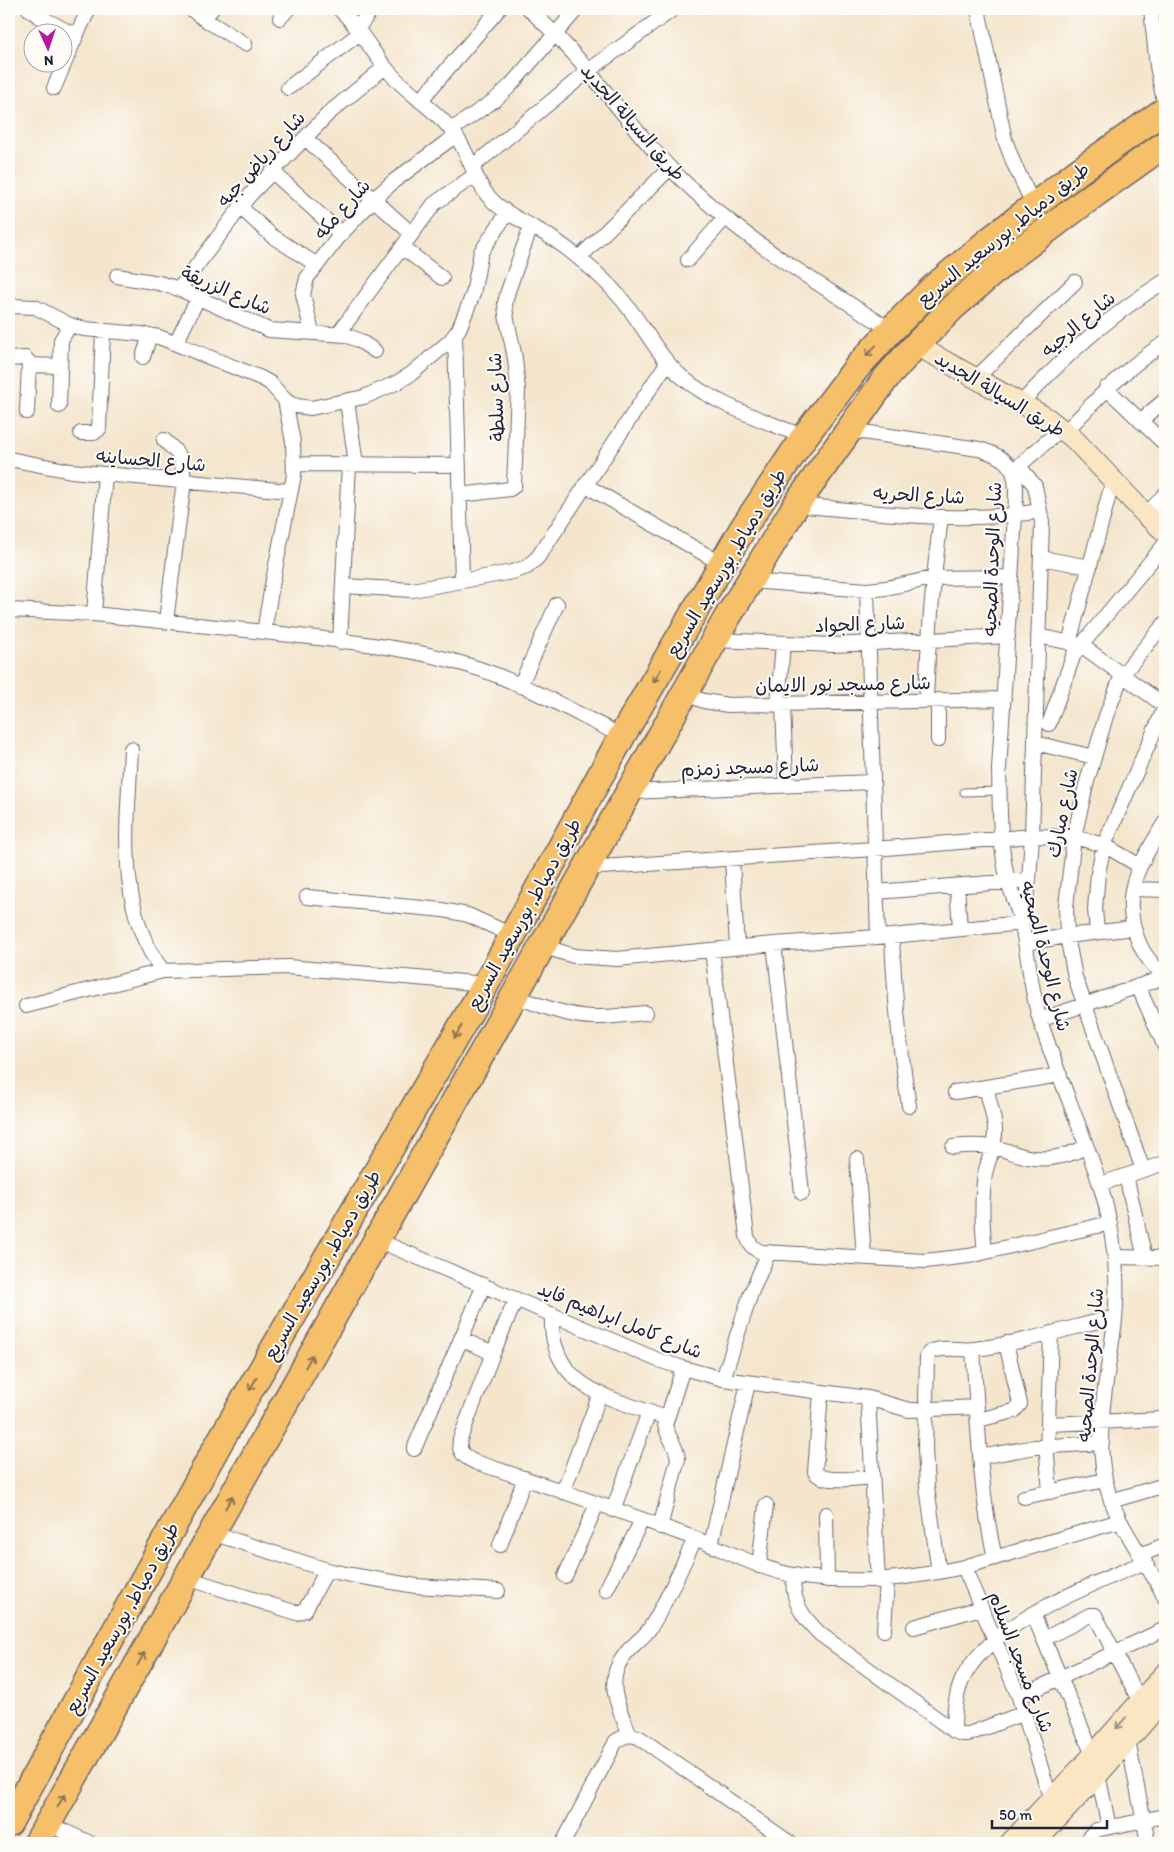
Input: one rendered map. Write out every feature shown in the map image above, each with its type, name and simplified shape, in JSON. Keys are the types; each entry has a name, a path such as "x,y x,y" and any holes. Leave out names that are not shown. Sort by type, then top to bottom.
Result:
{"highway":[{"name":"طريق دمياط, بورسعيد السريع","path":"9,1822 219,1443 486,984 622,736 744,528 804,437 858,366 910,310 963,261 1079,171 1165,108"},
{"path":"1130,133 1156,150"},
{"name":"طريق دمياط, بورسعيد السريع","path":"43,1834 714,640 796,505 886,378 953,307 982,281 1095,194 1156,150"},
{"path":"1079,171 1095,194"},
{"path":"744,528 771,544"},
{"path":"717,573 744,590"}],"main road":[{"name":"طريق السيالة الجديد","path":"916,345 977,377 1047,418 1085,450 1146,516 1165,532"},
{"path":"1010,1843 1093,1755 1165,1673"},
{"path":"1035,1843 1098,1775 1165,1698"}],"street":[{"path":"29,9 76,36"},
{"path":"54,88 89,9"},
{"path":"191,9 208,14 245,44"},
{"path":"339,9 359,31 385,67 454,133 488,196 507,213 531,226 579,258 630,309 667,362 687,381 716,400 804,437"},
{"path":"288,88 359,31 372,9"},
{"path":"420,100 499,9"},
{"name":"طريق السيالة الجديد","path":"529,9 556,35 588,71 670,168 725,218 777,258 891,330"},
{"name":"شارع مكه","path":"312,333 303,288 307,278 341,234 394,181 503,93 577,9"},
{"path":"338,334 440,199 588,71 673,9"},
{"path":"978,9 1005,140 1034,206"},
{"path":"1151,9 1157,66 1165,108"},
{"name":"شارع رياض جبه","path":"179,289 240,207 337,105 385,67"},
{"path":"305,138 412,234"},
{"path":"579,258 670,168"},
{"path":"273,172 341,234"},
{"path":"240,207 272,236 318,265"},
{"path":"9,306 35,307 70,325 84,329 150,335 176,343 266,380 285,400 304,408 348,401 380,390 410,374 424,364 455,335 462,323 473,294 481,252 507,213"},
{"path":"688,260 725,218"},
{"name":"شارع سلطة","path":"460,495 510,490 514,486 518,390 515,358 506,315 506,303 508,291 531,226"},
{"path":"402,247 442,278"},
{"name":"شارع الزريقة","path":"117,276 159,283 179,289 269,330 338,334 354,337 375,352"},
{"name":"شارع الرجيه","path":"1022,403 1057,364 1097,329 1139,297 1165,281"},
{"path":"977,377 1075,282"},
{"path":"176,343 198,298"},
{"path":"58,406 62,340 70,325"},
{"path":"81,433 94,433 99,429 103,330"},
{"path":"143,356 150,335"},
{"path":"455,335 462,581"},
{"path":"542,946 574,956 609,959 774,944 892,936 1022,923 1029,880 1032,836 1042,522 1035,486 1016,468 1063,431 1106,388 1165,343"},
{"path":"9,359 28,359 27,412"},
{"path":"343,586 412,590 520,571 533,563 667,362"},
{"path":"29,364 60,366"},
{"path":"1106,388 1165,444"},
{"path":"264,632 295,464 285,400"},
{"path":"1140,421 1165,400"},
{"path":"340,642 352,464 348,401"},
{"name":"شارع الوحدة الصحيه","path":"849,430 979,449 994,453 1016,468 1016,515 1000,736 1002,838 1008,882 1022,923 1031,984 1040,1020 1100,1184 1110,1223 1115,1257 1115,1317 1102,1422 1102,1461 1105,1480 1111,1501 1120,1521 1165,1598"},
{"path":"164,440 180,455 184,482 166,621"},
{"name":"شارع الحساينه","path":"9,459 65,470 290,491"},
{"path":"295,464 459,465"},
{"path":"94,614 105,474"},
{"path":"1049,724 1075,644 1090,567 1113,480"},
{"path":"586,485 717,573"},
{"path":"1146,516 1165,494"},
{"name":"شارع الحريه","path":"796,505 941,517 1016,515 1040,510"},
{"path":"938,740 932,700 928,640 933,578 941,517"},
{"path":"1075,644 1165,544"},
{"path":"1041,558 1090,567"},
{"path":"744,590 867,590 881,589 933,578 1011,576"},
{"path":"867,590 878,937"},
{"path":"520,686 557,604"},
{"path":"9,610 94,614 166,621 264,632 435,656 466,665 520,686 622,736"},
{"name":"شارع مبارك","path":"1143,1170 1076,977 1067,936 1066,906 1074,837 1086,785 1106,716 1122,675 1165,623"},
{"name":"شارع الجواد","path":"714,640 833,645 1008,636"},
{"path":"1038,636 1075,644 1165,706 1104,845 1098,873 1095,909 1097,932"},
{"path":"783,643 780,704 786,784"},
{"name":"شارع مسجد نور الايمان","path":"684,694 704,701 722,704 1004,699"},
{"path":"1035,743 1094,757"},
{"path":"131,748 127,837 129,884 144,939 152,957 163,971"},
{"name":"شارع مسجد زمزم","path":"629,792 786,784 872,782"},
{"path":"1165,822 1140,866 1132,889 1131,908 1134,928 1142,950 1155,968 1165,976"},
{"path":"586,868 874,850 1032,836 1074,837 1104,845 1140,866"},
{"path":"732,859 736,948"},
{"path":"1132,889 1159,890 1165,879"},
{"path":"876,892 1029,880"},
{"path":"957,886 960,929"},
{"path":"307,897 443,910 468,915 512,935"},
{"path":"1025,943 1134,928"},
{"path":"892,936 894,991 909,1106"},
{"path":"774,944 802,1194"},
{"path":"712,950 749,1244 755,1249 769,1252 925,1261 947,1260 1110,1223"},
{"path":"26,1006 163,971 288,967 486,984"},
{"path":"1040,1020 1165,976"},
{"path":"1138,986 1165,1047"},
{"path":"514,996 575,1016 593,1017 646,1013"},
{"path":"955,1092 1060,1075"},
{"path":"985,1252 982,1226 985,1174 994,1147 995,1129 986,1087"},
{"path":"953,1147 967,1145 994,1147 1020,1156 1047,1159 1074,1153 1086,1147"},
{"path":"857,1159 864,1257"},
{"path":"1100,1184 1165,1162"},
{"path":"1126,1176 1145,1258"},
{"name":"شارع كامل ابراهيم فايد","path":"377,1240 658,1360 723,1379 868,1398 901,1409 977,1413 1014,1411 1020,1404 1006,1343"},
{"path":"723,1379 751,1293 769,1252"},
{"path":"1115,1257 1165,1258"},
{"path":"414,1449 484,1285"},
{"path":"516,1299 492,1353 460,1439 460,1450 469,1460 660,1526 760,1566 827,1580 882,1580 964,1567 1120,1521"},
{"path":"552,1314 553,1343 562,1362 575,1379 600,1394 666,1418"},
{"path":"939,1572 927,1487 925,1449 927,1357 929,1353 936,1350 973,1349 1006,1343 1115,1317"},
{"path":"1050,1492 1047,1446 1051,1333"},
{"path":"461,1339 492,1353"},
{"path":"973,1349 986,1516 995,1558"},
{"path":"660,1526 678,1459 675,1445 667,1432 666,1418 683,1368"},
{"path":"711,1545 748,1383"},
{"path":"821,1392 815,1472 818,1476 826,1479 872,1477"},
{"path":"563,1492 600,1394"},
{"path":"868,1398 884,1630"},
{"path":"613,1510 648,1412"},
{"path":"1048,1424 1165,1419"},
{"path":"980,1457 1047,1446 1102,1443"},
{"path":"500,1545 525,1478"},
{"path":"1024,1498 1105,1480"},
{"path":"1111,1501 1165,1485"},
{"path":"565,1576 597,1504"},
{"path":"760,1566 766,1505"},
{"path":"826,1514 827,1580"},
{"path":"606,1590 642,1520"},
{"path":"212,1533 327,1570 416,1586 498,1591"},
{"path":"630,1735 615,1698 614,1686 618,1665 624,1655 639,1642 651,1627 695,1539"},
{"path":"954,1731 954,1713 963,1679 972,1664 994,1640 1033,1614 1165,1545"},
{"name":"شارع مسجد السلام","path":"964,1567 1019,1697 1051,1800"},
{"path":"187,1578 297,1613 305,1610 327,1570"},
{"path":"796,1575 793,1579 797,1604 806,1620 820,1634 954,1731 961,1734 969,1734 1024,1713"},
{"path":"914,1626 981,1608"},
{"path":"1033,1614 1093,1755"},
{"path":"1044,1639 1093,1615 1096,1617 1115,1652 1140,1702"},
{"path":"1019,1697 1165,1629"},
{"path":"563,1843 616,1741 630,1735 640,1738 790,1843"},
{"path":"1128,1741 1148,1843"},
{"path":"1098,1775 1109,1827"},
{"path":"1089,1843 1089,1837 1096,1830 1165,1816"},
{"path":"43,1834 90,1843"}],"lane":[{"path":"964,792 1000,791"}]}
